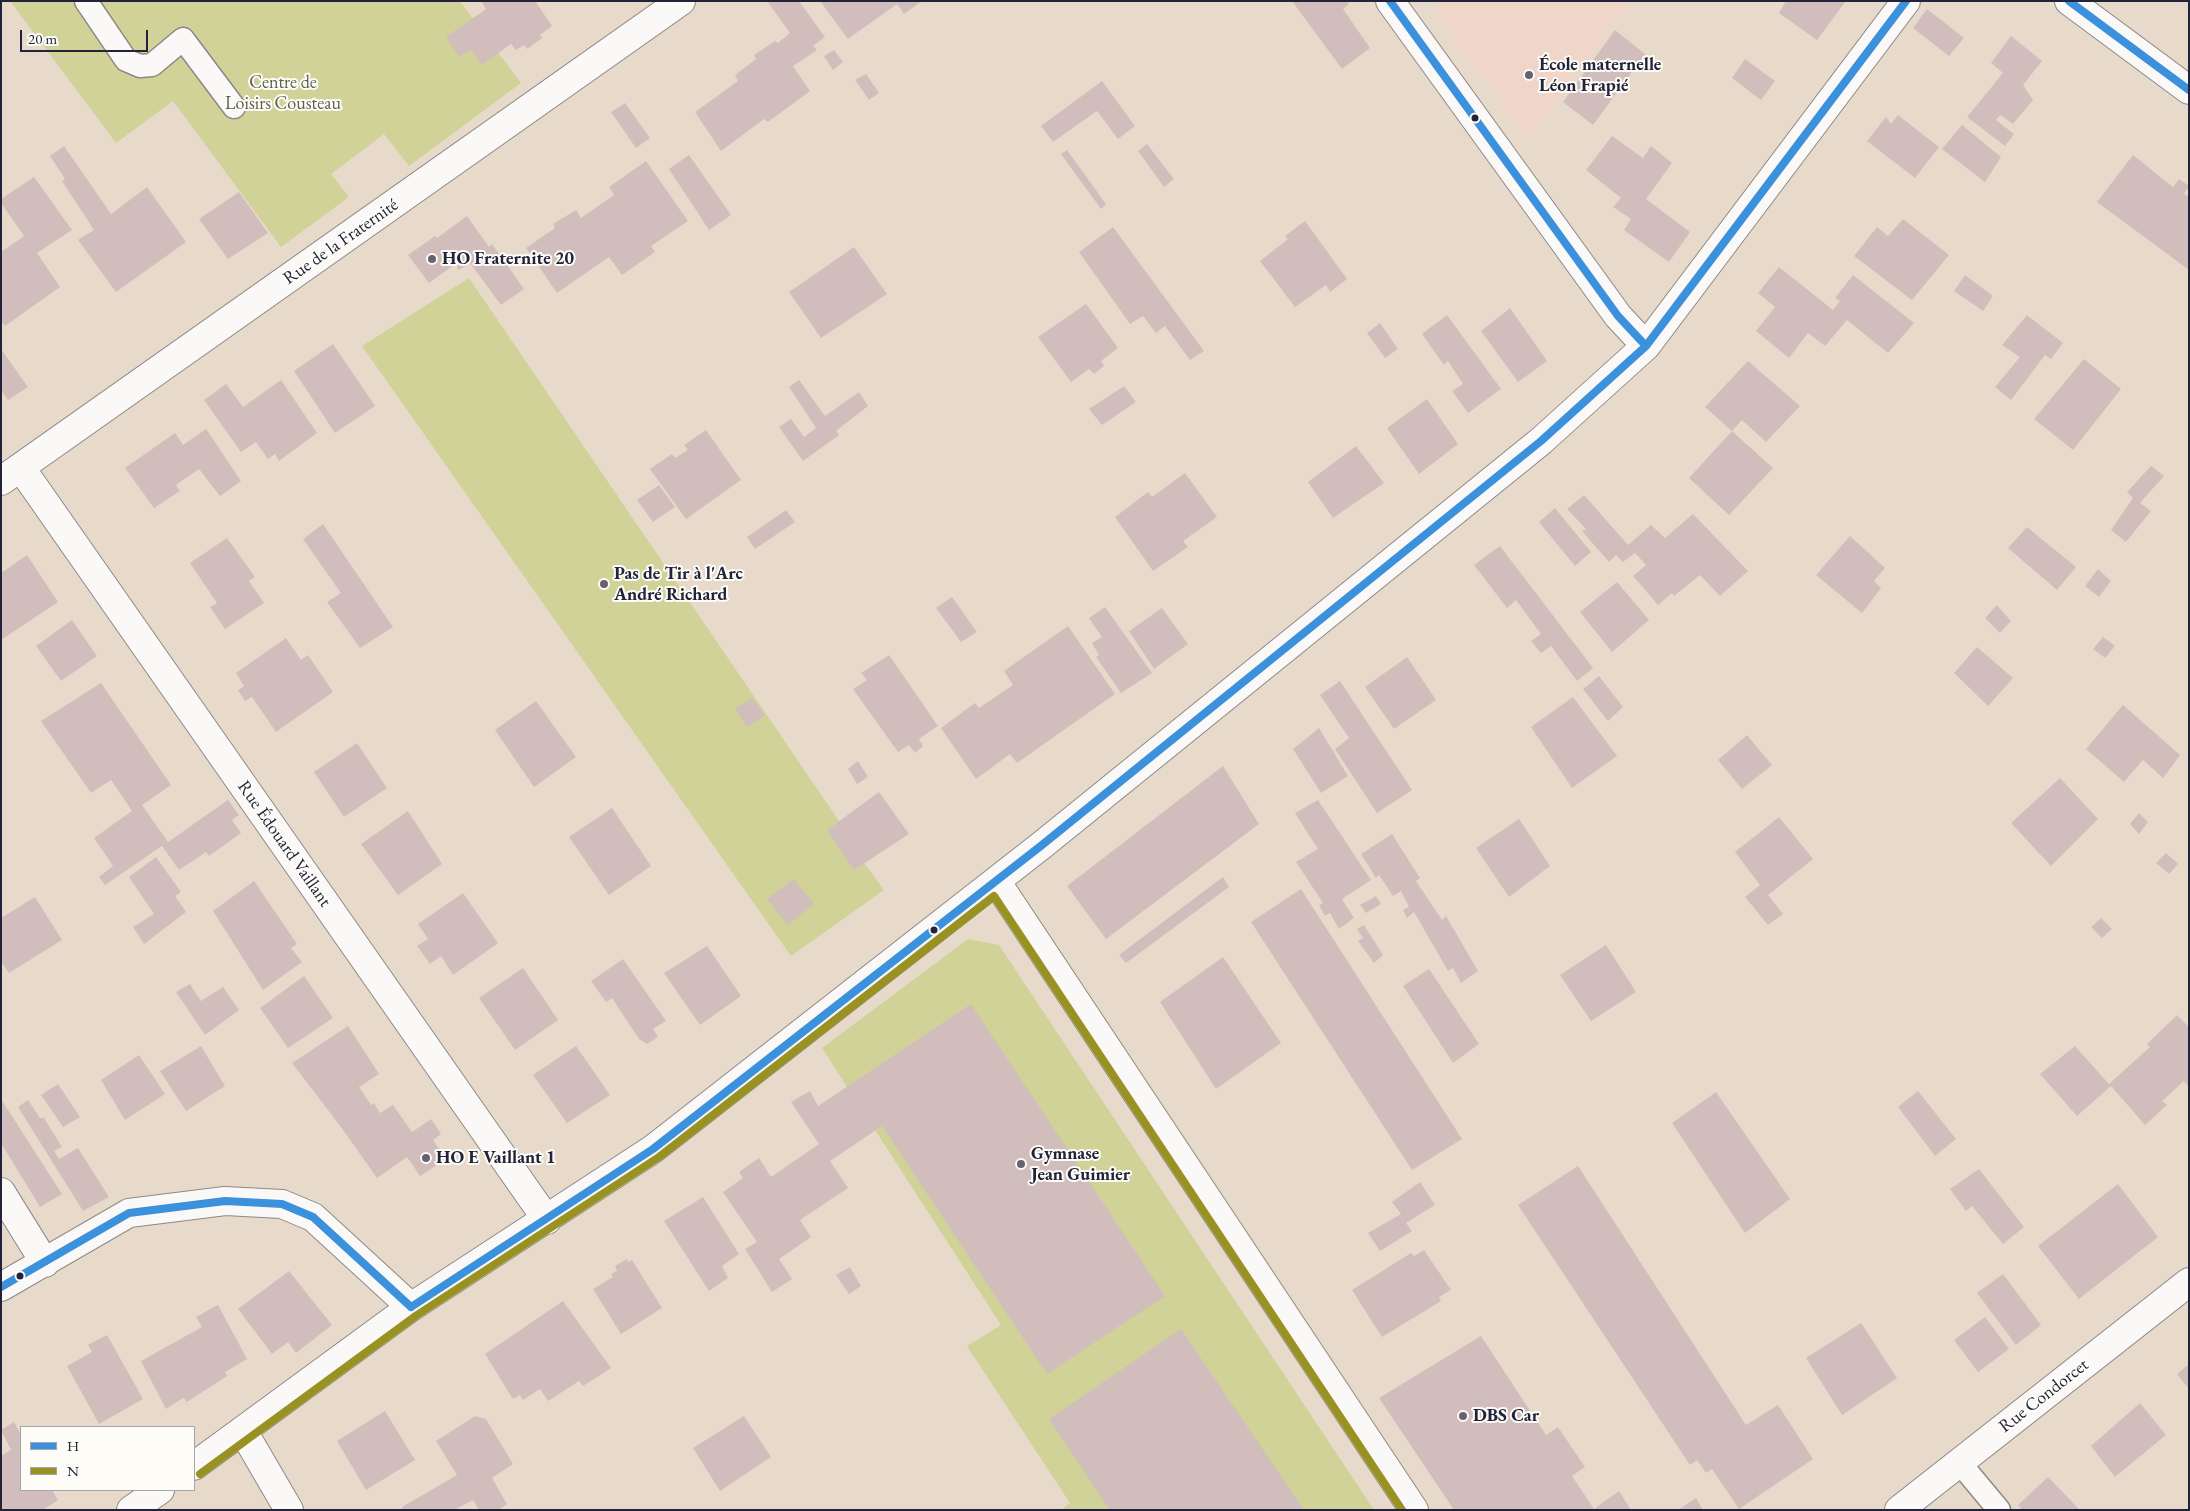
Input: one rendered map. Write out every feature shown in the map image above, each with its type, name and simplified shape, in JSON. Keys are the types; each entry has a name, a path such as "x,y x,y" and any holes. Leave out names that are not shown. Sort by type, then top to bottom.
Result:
{"street":[{"name":"Rue de la Fraternité","path":"11,475 681,1"},
{"path":"1390,1 1618,316 1646,346"},
{"path":"195,1465 243,1432 411,1307 654,1149 996,881 1541,441 1646,346 1906,1"},
{"path":"2069,1 2189,90"},
{"name":"Rue Édouard Vaillant","path":"11,475 547,1220"},
{"path":"996,881 1414,1510"},
{"path":"1,1192 45,1263"},
{"path":"1,1287 128,1213 225,1201 282,1204 313,1217 411,1307"},
{"name":"Rue Condorcet","path":"1899,1510 2189,1282"},
{"path":"243,1432 289,1510"},
{"path":"131,1510 159,1491"}],"lane":[{"path":"86,1 126,60 140,66 152,65 184,39 234,107"},
{"path":"1959,1462 1999,1510"}],"shaded area":[{"name":"École maternelle Léon Frapié","path":"1439,1 1631,1 1528,139 1435,12"}],"green space":[{"name":"Centre de Loisirs Cousteau","path":"10,1 460,1 521,83 409,166 384,134 331,174 349,197 281,247 173,101 116,143"},
{"name":"Pas de Tir à l'Arc André Richard","path":"469,278 839,821 854,870 864,863 884,890 791,956 362,346"},
{"name":"Gymnase Jean Guimier","path":"968,939 999,945 1374,1510 1061,1510 1070,1503 967,1346 1001,1325 822,1048"}],"building":[{"path":"481,1 535,1 552,26 540,35 542,38 527,49 524,45 516,50 511,44 482,65 471,50 459,57 446,37 486,9"},
{"path":"767,1 799,1 825,37 813,46 817,50 793,66 810,91 768,122 764,119 721,151 695,112 738,81 735,75 756,59 754,55 775,41 778,43 790,33"},
{"path":"820,1 922,1 904,14 897,4 848,39"},
{"path":"1292,1 1347,1 1349,4 1343,9 1370,48 1342,69"},
{"path":"1786,1 1846,1 1817,40 1779,13"},
{"path":"1927,9 1964,38 1949,56 1913,28"},
{"path":"1615,30 1645,54 1593,125 1563,102"},
{"path":"2011,36 2042,61 2023,85 2033,100 2013,124 2000,115 1996,120 2014,134 2005,146 1967,117 2003,73 1991,63"},
{"path":"834,50 843,62 833,70 824,56"},
{"path":"1745,59 1775,81 1761,100 1732,78"},
{"path":"866,74 879,93 869,100 855,80"},
{"path":"1102,81 1135,126 1118,139 1097,111 1053,142 1041,126"},
{"path":"625,103 650,138 636,148 611,112"},
{"path":"1898,115 1939,147 1915,178 1867,141 1886,117 1891,124"},
{"path":"1962,125 2001,157 1985,182 1942,149"},
{"path":"1612,136 1643,158 1651,146 1672,163 1646,199 1690,232 1669,262 1624,230 1631,219 1613,207 1621,198 1586,170"},
{"path":"1147,144 1174,179 1164,187 1138,151"},
{"path":"64,146 111,214 147,187 186,242 116,292 78,240 94,230 62,181 65,179 50,156"},
{"path":"1067,150 1106,204 1101,209 1061,154"},
{"path":"689,155 731,215 709,230 669,169"},
{"path":"2133,155 2173,187 2179,179 2189,186 2184,194 2189,197 2189,270 2097,202"},
{"path":"646,161 688,221 651,246 655,252 622,275 609,257 557,293 526,248 555,228 553,224 576,210 581,218 614,195 609,187"},
{"path":"34,177 72,230 37,253 60,287 5,326 1,321 1,252 24,236 1,203 1,199"},
{"path":"239,192 268,233 228,259 199,219"},
{"path":"467,216 489,247 492,244 524,289 501,305 470,263 459,270 455,264 429,283 408,255 435,236 437,238"},
{"path":"1903,219 1949,255 1912,300 1854,256 1877,227 1888,236"},
{"path":"1305,221 1347,279 1330,292 1326,285 1295,307 1260,261 1288,239 1285,236"},
{"path":"1113,227 1204,351 1190,360 1165,326 1156,333 1143,316 1130,324 1079,252"},
{"path":"854,247 887,294 821,338 789,292"},
{"path":"1779,267 1833,310 1840,301 1835,298 1853,275 1914,323 1888,353 1847,320 1825,346 1808,333 1789,358 1756,331 1775,307 1758,293"},
{"path":"1965,275 1993,296 1983,311 1954,291"},
{"path":"1086,304 1118,348 1101,361 1104,366 1094,374 1089,369 1071,382 1038,337"},
{"path":"1510,308 1547,361 1518,382 1481,331"},
{"path":"1447,315 1501,389 1468,413 1452,391 1463,384 1448,361 1444,365 1422,334"},
{"path":"2027,315 2063,343 2051,359 2045,355 2011,400 1995,387 2020,357 2002,345"},
{"path":"1380,323 1398,349 1385,358 1367,333"},
{"path":"333,344 375,406 335,433 294,371"},
{"path":"1,349 28,387 8,400 1,390"},
{"path":"2084,359 2121,389 2073,450 2034,419"},
{"path":"1748,361 1800,406 1766,442 1742,420 1732,431 1705,407"},
{"path":"281,380 317,433 279,461 275,454 268,459 256,442 241,452 204,400 226,384 243,407"},
{"path":"799,380 825,416 859,392 868,406 836,431 839,435 803,461 779,427 791,419 804,437 816,428 789,387"},
{"path":"1124,386 1136,402 1102,425 1089,409"},
{"path":"1427,399 1458,444 1419,474 1387,428"},
{"path":"206,429 241,481 220,496 199,469 176,485 180,491 154,508 125,468 175,433 183,445"},
{"path":"706,430 741,480 686,519 650,469 672,454 675,458 688,450 684,445"},
{"path":"1732,431 1773,468 1729,515 1689,478"},
{"path":"1356,446 1384,483 1333,518 1308,482"},
{"path":"2151,466 2164,476 2140,503 2151,511 2126,542 2111,530 2133,498 2127,492"},
{"path":"1185,473 1217,517 1183,541 1188,547 1153,571 1115,517 1148,492 1152,497"},
{"path":"659,485 675,507 653,522 637,500"},
{"path":"1584,495 1628,545 1651,525 1665,538 1693,514 1748,571 1720,596 1700,575 1674,596 1672,593 1658,605 1633,576 1646,565 1635,553 1623,562 1616,555 1609,562 1582,531 1586,529 1567,509"},
{"path":"1555,508 1591,552 1575,566 1539,522"},
{"path":"786,510 795,522 755,549 747,537"},
{"path":"323,524 393,627 360,648 327,602 341,593 303,539"},
{"path":"2027,527 2076,567 2057,590 2008,548"},
{"path":"1850,536 1885,568 1874,581 1881,588 1862,613 1816,575"},
{"path":"227,538 255,577 249,581 264,603 225,629 210,607 217,603 190,563"},
{"path":"1500,546 1593,668 1577,681 1551,646 1541,653 1531,641 1541,634 1516,600 1507,608 1474,565"},
{"path":"27,555 58,602 1,640 1,573"},
{"path":"2098,569 2111,581 2099,597 2085,586"},
{"path":"1617,582 1649,620 1612,652 1580,612"},
{"path":"952,597 977,632 961,642 936,608"},
{"path":"1997,605 2011,621 2000,633 1985,618"},
{"path":"1105,607 1152,673 1121,693 1096,657 1099,655 1092,643 1102,637 1089,618"},
{"path":"1162,608 1188,644 1154,669 1129,631"},
{"path":"72,620 97,656 61,681 36,646"},
{"path":"1068,626 1115,694 1017,763 1010,754 976,779 941,728 975,703 979,708 1013,685 1004,671"},
{"path":"2103,637 2115,646 2105,658 2093,649"},
{"path":"286,638 301,660 308,655 333,692 276,732 252,697 245,701 238,690 244,686 236,673"},
{"path":"1977,647 2013,678 1988,706 1954,673"},
{"path":"889,655 938,726 919,739 923,746 915,753 909,745 898,752 853,689 867,680 861,673"},
{"path":"1407,657 1436,700 1394,729 1365,687"},
{"path":"1599,676 1623,707 1608,721 1583,689"},
{"path":"1340,681 1412,790 1377,813 1335,749 1349,738 1320,695"},
{"path":"101,683 171,785 142,805 168,842 228,800 239,815 232,820 241,833 209,856 206,852 179,870 162,846 105,885 99,877 113,866 94,838 132,811 111,780 91,793 41,721"},
{"path":"1573,697 1617,756 1572,788 1531,727"},
{"path":"752,698 765,715 747,727 735,709"},
{"path":"536,701 576,757 534,787 495,730"},
{"path":"2123,705 2180,755 2163,778 2143,760 2124,782 2086,749"},
{"path":"1319,728 1348,776 1321,793 1293,749"},
{"path":"1747,735 1772,765 1742,789 1718,760"},
{"path":"357,743 387,788 344,817 314,772"},
{"path":"858,761 868,777 857,784 848,769"},
{"path":"1223,766 1259,824 1106,939 1067,886"},
{"path":"2060,778 2098,819 2051,866 2011,823"},
{"path":"879,792 909,834 854,870 827,830"},
{"path":"1318,800 1371,880 1342,899 1354,918 1339,929 1330,913 1325,916 1319,905 1323,903 1296,862 1318,849 1295,813"},
{"path":"612,808 651,866 609,895 569,837"},
{"path":"408,811 442,864 398,895 361,844"},
{"path":"2139,813 2148,822 2139,834 2130,824"},
{"path":"1779,817 1813,859 1768,895 1783,914 1768,925 1745,897 1760,885 1735,852"},
{"path":"1519,819 1550,866 1509,897 1476,848"},
{"path":"1392,834 1420,878 1416,881 1442,920 1446,916 1478,971 1461,983 1453,968 1448,971 1414,912 1407,918 1403,910 1409,907 1401,891 1393,896 1379,875 1376,878 1361,854"},
{"path":"2166,853 2178,864 2169,874 2156,863"},
{"path":"156,857 181,892 175,896 186,912 144,944 133,927 154,914 129,877"},
{"path":"1223,877 1229,887 1126,963 1119,955"},
{"path":"794,879 814,904 788,925 767,899"},
{"path":"254,881 297,944 291,948 302,962 263,990 213,911"},
{"path":"1301,889 1462,1139 1412,1170 1251,922"},
{"path":"463,893 498,943 453,975 441,956 430,964 417,946 428,939 418,924"},
{"path":"1376,896 1381,904 1366,913 1360,905"},
{"path":"35,897 62,940 9,973 1,961 1,918"},
{"path":"2101,918 2112,929 2102,938 2091,927"},
{"path":"1364,925 1383,955 1374,963 1358,941 1363,938 1357,929"},
{"path":"1606,945 1636,992 1591,1021 1560,975"},
{"path":"707,946 741,996 700,1025 664,973"},
{"path":"1223,957 1281,1043 1216,1089 1160,1002"},
{"path":"623,959 666,1021 653,1029 658,1037 647,1044 639,1039 612,998 606,1002 591,981"},
{"path":"523,968 558,1020 515,1050 479,998"},
{"path":"1429,969 1479,1044 1453,1063 1403,986"},
{"path":"304,976 333,1018 288,1048 260,1008"},
{"path":"190,984 201,1001 223,987 239,1010 205,1035 176,992"},
{"path":"971,1004 1165,1296 1047,1374 882,1126 830,1161 848,1188 800,1220 811,1237 779,1259 792,1279 772,1292 745,1249 757,1242 723,1192 743,1178 739,1172 759,1158 771,1177 819,1144 791,1102 810,1091 818,1106"},
{"path":"2177,1015 2189,1027 2189,1087 2184,1081 2162,1101 2167,1105 2145,1125 2111,1086 2077,1116 2040,1074 2075,1046 2109,1084 2150,1047 2147,1044"},
{"path":"348,1026 379,1074 359,1087 371,1105 374,1103 380,1113 393,1105 412,1132 431,1119 441,1134 433,1140 446,1159 420,1176 407,1157 377,1178 292,1063"},
{"path":"201,1046 225,1086 186,1111 160,1071"},
{"path":"576,1046 610,1095 567,1123 533,1075"},
{"path":"139,1055 165,1094 125,1120 101,1080"},
{"path":"58,1084 80,1117 63,1127 41,1095"},
{"path":"1918,1091 1956,1139 1935,1156 1898,1107"},
{"path":"1716,1092 1790,1199 1745,1233 1672,1123"},
{"path":"1,1099 62,1194 40,1207 1,1143"},
{"path":"28,1100 40,1118 44,1118 62,1147 54,1151 59,1159 78,1148 109,1197 83,1211 18,1107"},
{"path":"1578,1166 1746,1425 1778,1405 1813,1459 1739,1509 1712,1469 1706,1473 1697,1460 1690,1465 1518,1205"},
{"path":"1979,1169 2024,1227 2003,1244 1972,1206 1966,1211 1950,1189"},
{"path":"1420,1182 1435,1205 1406,1223 1412,1231 1380,1251 1368,1233 1401,1214 1392,1202"},
{"path":"2118,1184 2158,1237 2079,1299 2038,1246"},
{"path":"703,1197 739,1254 722,1266 728,1278 709,1291 664,1221"},
{"path":"1424,1250 1451,1290 1439,1297 1441,1301 1382,1337 1352,1290 1411,1253 1414,1256"},
{"path":"627,1259 628,1262 632,1260 662,1308 621,1334 593,1289 613,1277 611,1274 617,1271 615,1266"},
{"path":"850,1267 861,1286 849,1294 836,1275"},
{"path":"289,1271 332,1325 296,1353 288,1342 272,1354 238,1309"},
{"path":"2003,1274 2041,1325 2016,1345 1977,1293"},
{"path":"563,1301 611,1368 583,1386 579,1381 548,1401 540,1389 523,1400 520,1395 513,1399 485,1354"},
{"path":"218,1305 247,1359 225,1372 227,1376 187,1402 183,1398 166,1409 141,1361 202,1327 196,1317"},
{"path":"1985,1317 2009,1349 1978,1372 1954,1340"},
{"path":"1861,1323 1897,1378 1842,1415 1806,1358"},
{"path":"1181,1329 1304,1510 1110,1510 1049,1419"},
{"path":"107,1335 143,1399 99,1424 67,1366 92,1352 88,1345"},
{"name":"DBS Car","path":"1481,1336 1546,1435 1558,1427 1585,1467 1572,1476 1594,1509 1619,1491 1631,1510 1454,1510 1379,1398"},
{"path":"2189,1364 2189,1389 2177,1374"},
{"path":"2140,1403 2166,1435 2115,1477 2091,1446"},
{"path":"385,1411 415,1460 366,1490 337,1441"},
{"path":"475,1416 486,1419 513,1464 492,1478 507,1504 498,1510 479,1510 473,1500 454,1510 404,1510 402,1507 457,1475 436,1441"},
{"path":"744,1416 771,1457 720,1491 693,1448"},
{"path":"14,1422 20,1433 20,1491 53,1491 58,1500 43,1510 1,1510 1,1456 11,1450 1,1430"},
{"path":"2048,1477 2080,1510 2022,1510 2018,1505"},
{"path":"1696,1498 1703,1510 1678,1510"}],"transit line":[{"name":"H","path":"1390,1 1618,316 1646,346"},
{"name":"H","path":"411,1307 653,1149 1042,845 1541,441 1646,346 1906,1"},
{"name":"H","path":"2069,1 2189,90"},
{"name":"N","path":"200,1474 417,1315 659,1157 994,896 1402,1510"},
{"name":"H","path":"1,1287 129,1213 225,1201 282,1204 313,1217 411,1307"}],"place":[{"name":"École maternelle Léon Frapié","path":"1529,75"},
{"name":"HO Fraternite 20","path":"432,259"},
{"name":"Pas de Tir à l'Arc André Richard","path":"604,584"},
{"name":"HO E Vaillant 1","path":"426,1158"},
{"name":"Gymnase Jean Guimier","path":"1021,1164"},
{"name":"DBS Car","path":"1463,1416"}]}
